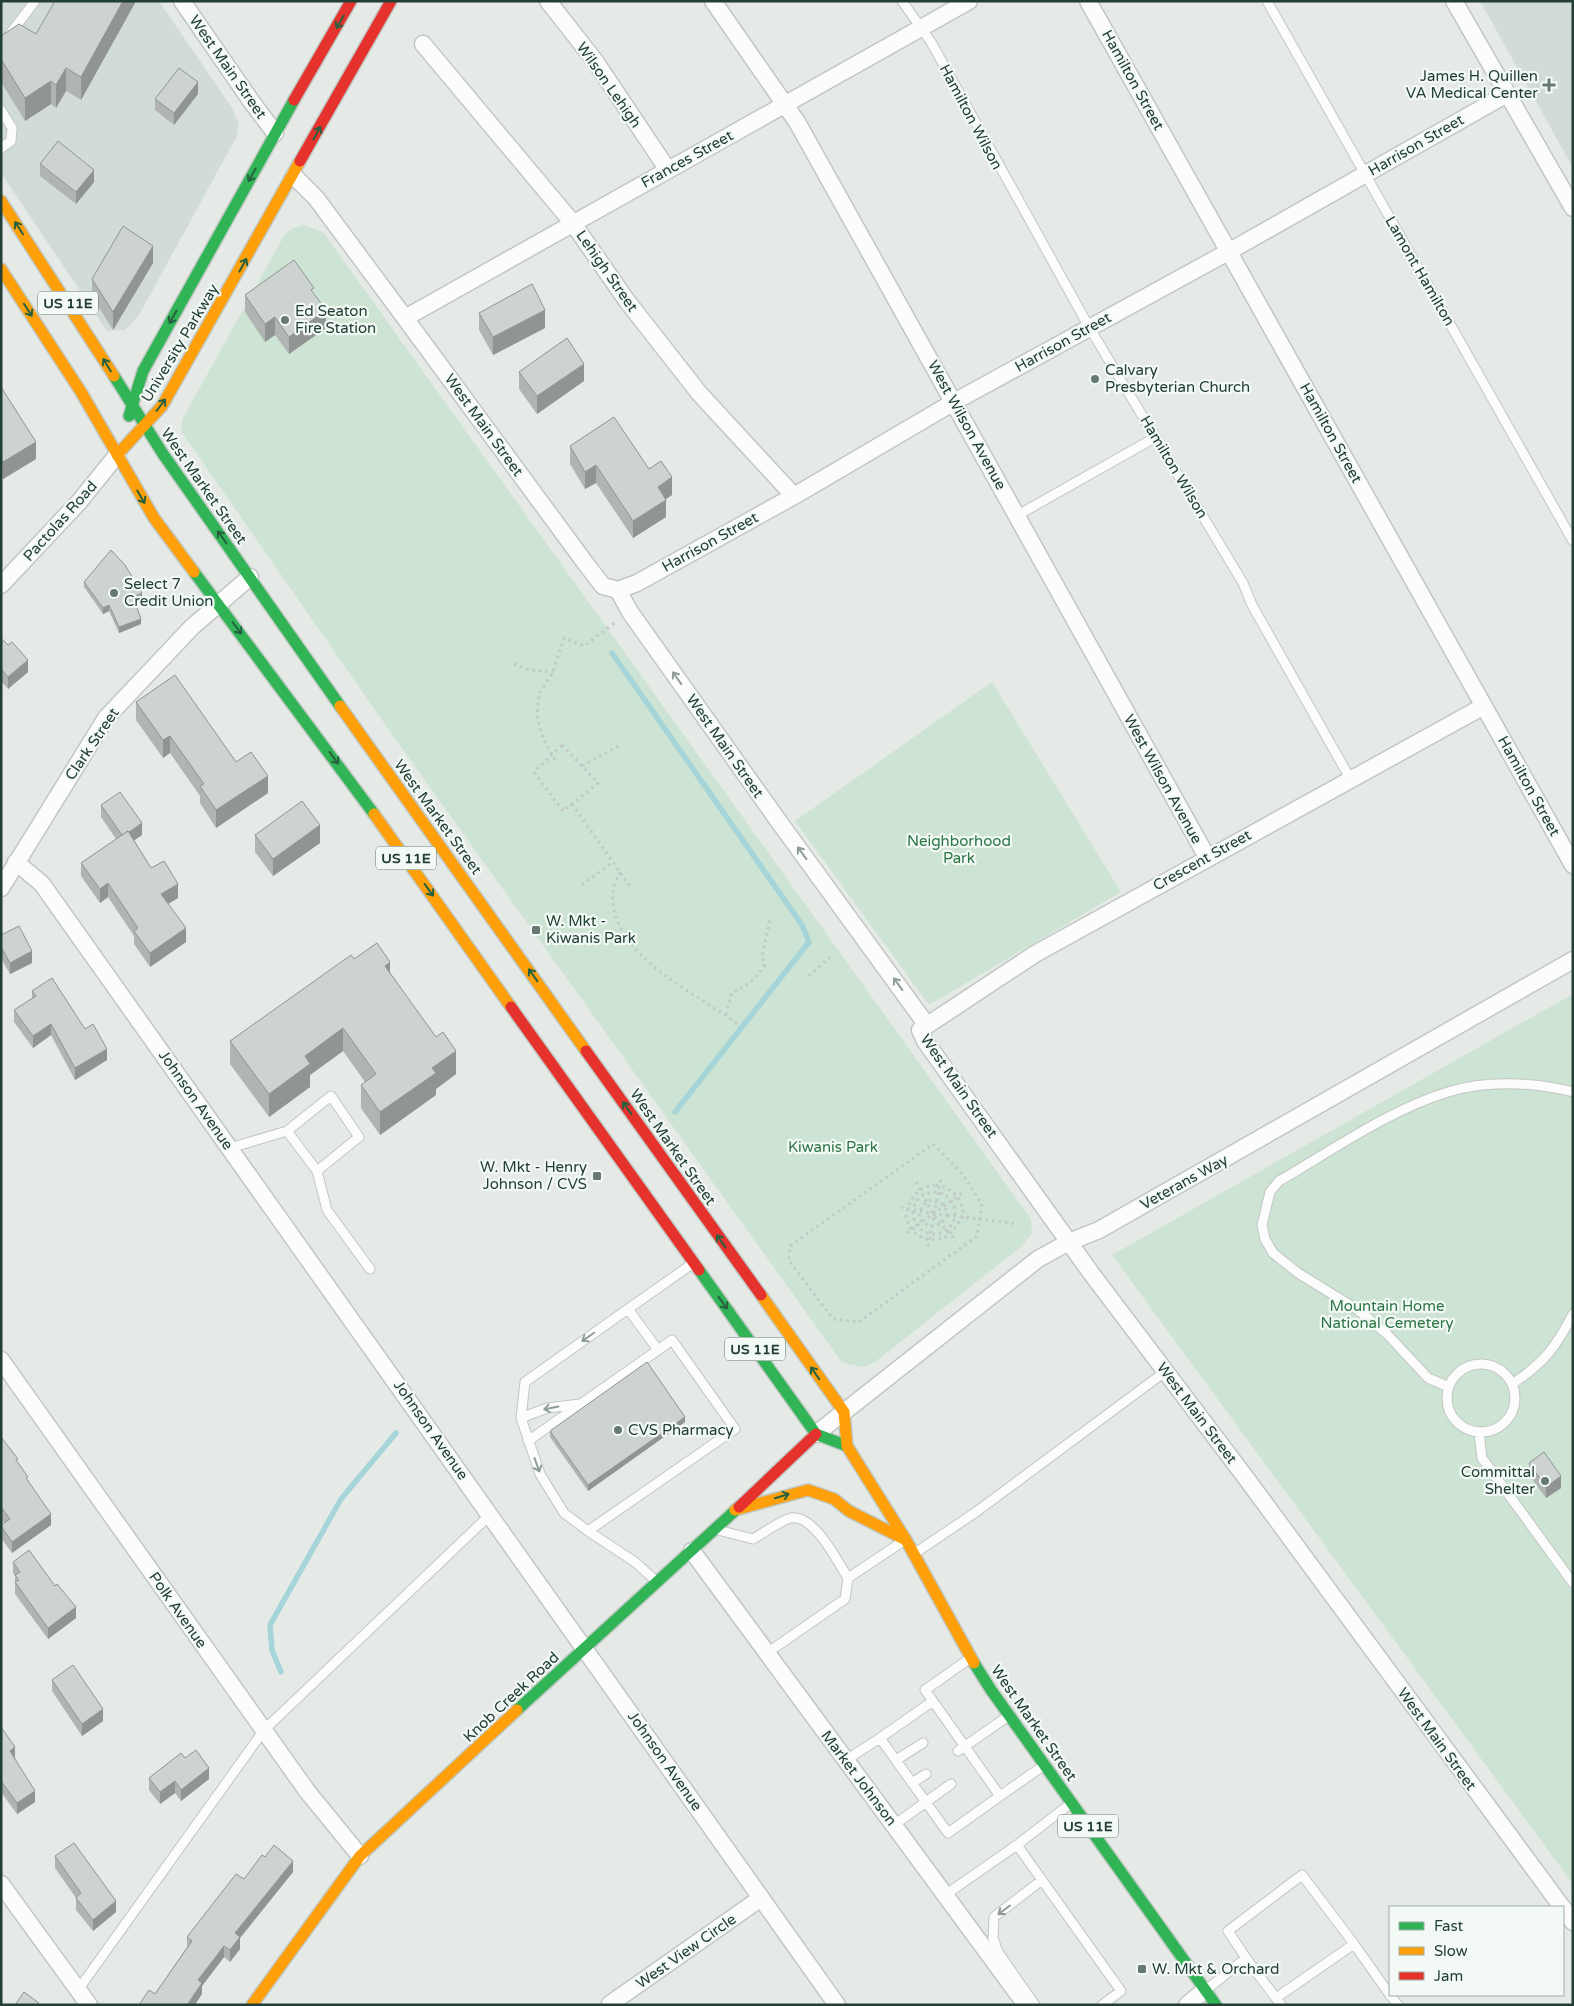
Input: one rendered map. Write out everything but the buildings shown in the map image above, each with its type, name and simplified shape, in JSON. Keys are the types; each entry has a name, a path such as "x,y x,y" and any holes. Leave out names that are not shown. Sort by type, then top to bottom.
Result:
{"main road":[{"name":"University Parkway","path":"117,455 143,371 275,132 351,1"},
{"name":"University Parkway","path":"117,455 162,406 294,176 391,1"},
{"name":"West Market Street","path":"1,202 98,349 144,425 844,1412 847,1446 906,1540 971,1657 1043,1766 1216,2005"},
{"name":"US 11E","path":"1,269 81,392 154,518 330,752 816,1434"},
{"path":"816,1434 847,1446"},
{"name":"Knob Creek Road","path":"252,2005 360,1856 656,1582 716,1529 816,1434"},
{"path":"736,1510 808,1490 834,1499 849,1511 906,1540"}],"street":[{"name":"West Main Street","path":"182,1 250,101 275,132"},
{"name":"Wilson Lehigh","path":"548,1 595,61 668,170"},
{"name":"West Wilson Avenue","path":"714,1 785,104 816,154 1207,857"},
{"name":"Frances Street","path":"405,318 572,222 969,1"},
{"name":"Hamilton Street","path":"1088,1 1573,865"},
{"path":"1454,1 1573,208"},
{"name":"Lehigh Street","path":"423,44 572,222 627,301 699,394 794,496"},
{"name":"Harrison Street","path":"618,590 637,583 794,496 954,402 1228,252 1507,94"},
{"name":"West Main Street","path":"294,176 316,198 603,586 618,590 630,612 926,1024 920,1030 925,1041 1068,1242 1166,1371 1561,1906"},
{"name":"Pactolas Road","path":"1,585 79,502 117,455"},
{"name":"Clark Street","path":"1,888 106,718 138,682 218,602 250,577"},
{"name":"Crescent Street","path":"926,1024 1035,954 1207,857 1484,706"},
{"name":"Johnson Avenue","path":"16,862 42,884 838,2005"},
{"name":"Veterans Way","path":"816,1434 1038,1259 1068,1242 1099,1230 1573,960"},
{"name":"Polk Avenue","path":"1,1360 307,1792 360,1856"},
{"name":"Market Johnson","path":"692,1551 1026,2005"},
{"path":"1,1884 89,2005"},
{"name":"West View Circle","path":"610,2004 761,1898"},
{"name":"West Main Street","path":"1564,1911 1573,1922"},
{"path":"1187,2005 1205,1990"}],"lane":[{"path":"1,46 34,1"},
{"name":"Hamilton Wilson","path":"902,1 931,42 1005,179 1089,327 1243,583 1252,605 1351,780"},
{"name":"Lamont Hamilton","path":"1267,1 1573,541"},
{"path":"1,110 12,128 11,141 1,148"},
{"path":"1018,515 1156,437"},
{"path":"1449,1387 1428,1378 1386,1334 1358,1310 1298,1273 1273,1253 1265,1239 1262,1225 1270,1192 1279,1181 1368,1130 1421,1102 1449,1091 1490,1084 1531,1086 1573,1092"},
{"path":"230,1148 287,1131 331,1096 359,1137 317,1171"},
{"path":"287,1131 317,1171 327,1210 370,1269"},
{"path":"656,1582 634,1562 564,1513 540,1474 521,1418 525,1382 694,1263"},
{"path":"628,1309 658,1350"},
{"path":"1512,1384 1536,1368 1572,1316"},
{"path":"528,1441 672,1340 735,1429 588,1531"},
{"path":"1484,1364 1495,1366 1504,1372 1512,1384 1516,1402 1507,1421 1494,1430 1479,1433 1460,1425 1448,1408 1449,1387 1462,1369 1484,1364"},
{"path":"914,1554 976,1512 1166,1371"},
{"path":"521,1418 548,1408 582,1404"},
{"path":"1479,1433 1482,1458 1573,1583"},
{"path":"78,1990 264,1730 491,1514"},
{"path":"716,1529 753,1539 788,1519 797,1518 817,1531 848,1578 845,1599 767,1653"},
{"path":"848,1578 906,1540"},
{"path":"971,1657 925,1690 974,1768 1000,1796"},
{"path":"846,1760 933,1701"},
{"path":"961,1749 1010,1716"},
{"path":"880,1738 948,1833 1043,1766"},
{"path":"896,1760 922,1742"},
{"path":"912,1783 926,1774"},
{"path":"894,1825 924,1801 951,1784"},
{"path":"945,1895 1017,1845 1071,1803"},
{"path":"1017,1845 1121,1991 1106,2004"},
{"path":"1354,1944 1279,2001 1228,1931 1302,1875 1354,1944 1389,1994"},
{"path":"1035,2005 998,1952 993,1938 994,1917 1042,1880"},
{"path":"1205,1990 1246,1958"}],"path":[{"path":"555,760 543,738 537,717 539,694 553,672 564,638 584,646 630,612"},
{"path":"514,664 528,670 553,672"},
{"path":"582,766 622,744"},
{"path":"562,745 582,766 598,783 563,811 534,772 562,745"},
{"path":"572,804 632,889"},
{"path":"582,885 613,862"},
{"path":"620,872 613,890 615,909 622,931 636,950 688,993 726,1015 739,1025"},
{"path":"726,1015 732,992 743,988 754,980 765,965 762,956 770,919"},
{"path":"809,976 830,957"},
{"path":"932,1144 961,1172 982,1204 979,1219 977,1236 859,1322 833,1319 789,1261 790,1246 932,1144"},
{"path":"928,1246 933,1214 941,1186 941,1178"},
{"path":"916,1182 933,1214 956,1241"},
{"path":"930,1186 941,1186 954,1192 962,1205 963,1217 950,1234 942,1239 930,1240 920,1237 911,1229 906,1217 912,1197 920,1190 930,1186"},
{"path":"907,1233 958,1198 963,1192"},
{"path":"939,1193 952,1202 955,1216 946,1230 937,1234 931,1234 922,1230 917,1225 913,1218 914,1210 923,1196 939,1193"},
{"path":"922,1222 920,1211 926,1202 937,1200 945,1206 948,1215"},
{"path":"901,1207 933,1214 1018,1224"},
{"path":"922,1222 932,1227 941,1224 948,1215"}],"shaded area":[{"path":"1,1 159,1 232,108 239,124 237,136 139,315 125,330 107,331 1,173"},
{"name":"James H. Quillen VA Medical Center","path":"1480,1 1573,1 1573,168"}],"green space":[{"name":"Kiwanis Park","path":"304,225 323,232 1031,1219 1032,1233 1022,1246 875,1362 865,1367 842,1363 389,730 181,431 183,418 285,234 293,228"},
{"name":"Neighborhood Park","path":"992,682 1121,892 929,1005 795,821"},
{"name":"Mountain Home National Cemetery","path":"1573,994 1573,1884 1112,1255"}],"waterway":[{"path":"612,653 802,925 809,942 675,1112"},
{"path":"281,1672 272,1650 270,1625 341,1499 396,1433"}],"traffic: fast":[{"path":"129,416 143,371 294,100"},
{"path":"114,376 163,454 340,706"},
{"path":"194,572 374,814"},
{"path":"699,1270 816,1434 847,1446"},
{"path":"517,1710 739,1507"},
{"path":"974,1663 991,1690 1216,2005"}],"traffic: slow":[{"path":"117,455 162,406 300,161"},
{"path":"1,201 114,376"},
{"path":"1,269 81,392 154,518 194,572"},
{"path":"340,706 586,1051"},
{"path":"374,814 511,1007"},
{"path":"761,1295 844,1412 847,1446 906,1540 974,1663"},
{"path":"735,1510 808,1490 834,1499 849,1511 906,1540"},
{"path":"252,2005 360,1856 517,1710"}],"traffic: jam":[{"path":"294,100 351,1"},
{"path":"300,161 391,1"},
{"path":"511,1007 699,1270"},
{"path":"586,1051 761,1295"},
{"path":"739,1507 816,1434"}],"place":[{"name":"James H. Quillen VA Medical Center","path":"1549,85"},
{"name":"Ed Seaton Fire Station","path":"285,320"},
{"name":"Calvary Presbyterian Church","path":"1095,379"},
{"name":"Select 7 Credit Union","path":"114,593"},
{"name":"W. Mkt - Kiwanis Park","path":"536,930"},
{"name":"W. Mkt - Henry Johnson / CVS","path":"597,1176"},
{"name":"CVS Pharmacy","path":"618,1430"},
{"name":"Committal Shelter","path":"1545,1481"},
{"name":"W. Mkt & Orchard","path":"1142,1969"}]}
